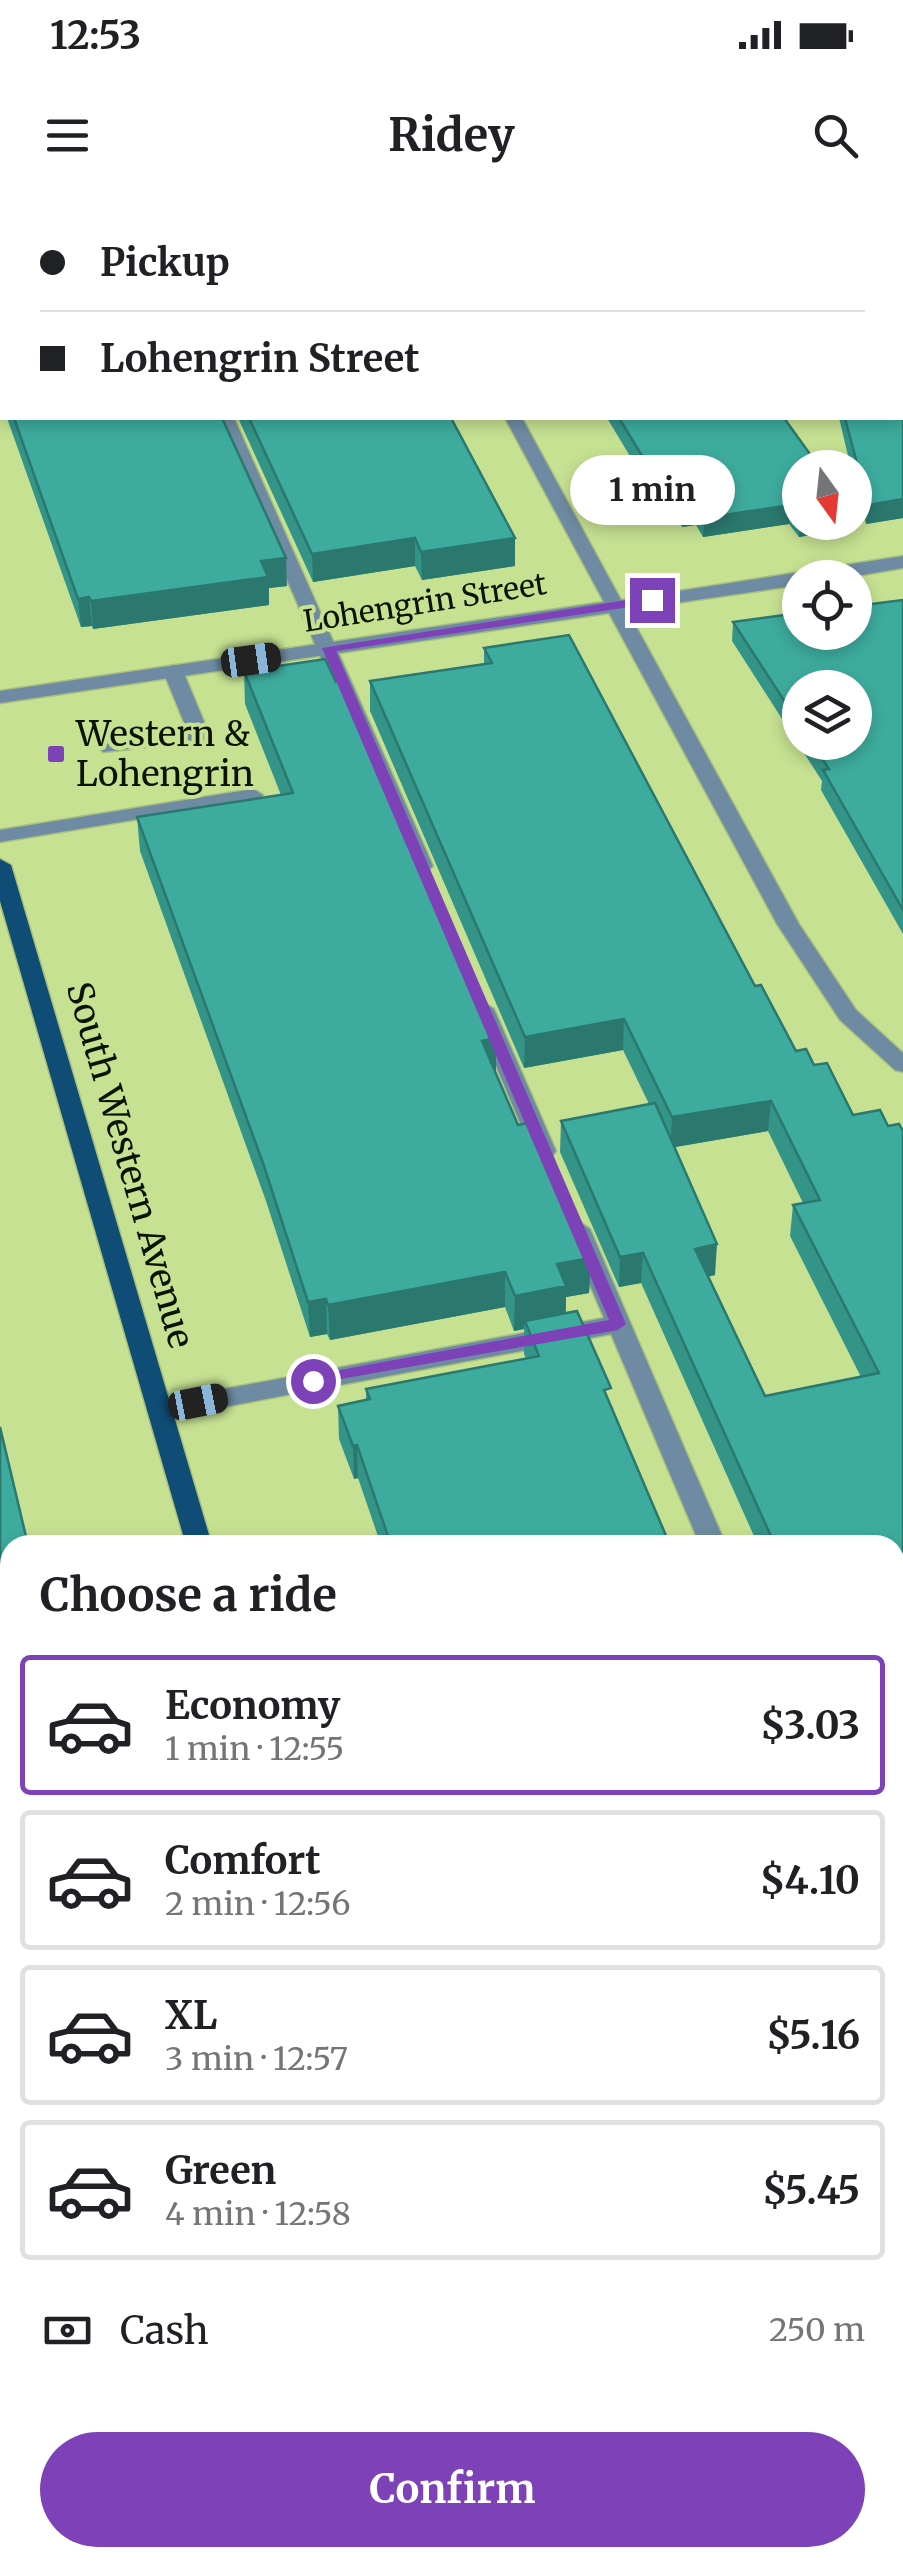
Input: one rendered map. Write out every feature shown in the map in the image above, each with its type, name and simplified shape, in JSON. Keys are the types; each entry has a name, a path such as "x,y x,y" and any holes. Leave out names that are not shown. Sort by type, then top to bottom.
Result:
{"main road":[{"name":"South Western Avenue","path":"0,864 197,1535"}],"street":[{"path":"226,420 430,886"},
{"path":"514,420 788,924 848,1015 903,1065"},
{"path":"872,567 903,562"},
{"name":"Lohengrin Street","path":"0,697 782,582"},
{"path":"110,748 200,736 173,671"},
{"path":"0,836 254,795"},
{"path":"478,995 556,1178"},
{"path":"572,1214 709,1535"},
{"path":"160,1410 618,1324"}],"building":[{"path":"15,420 223,420 286,558 261,561 268,577 91,601 89,597 78,599"},
{"path":"250,420 452,420 515,538 421,552 415,538 312,554"},
{"path":"620,420 785,420 807,450 782,450 782,506 704,518 697,506 683,508 679,501 670,502"},
{"path":"846,420 903,420 903,499 872,504 872,450 853,450"},
{"path":"903,600 903,910 823,770 829,769 823,760 872,760 872,670 782,670 782,697 733,622 782,615 782,650 872,650 872,604"},
{"path":"569,635 755,986 761,985 796,1051 806,1049 814,1065 827,1063 853,1115 880,1110 888,1126 899,1124 903,1131 903,1535 770,1535 643,1253 620,1257 561,1121 655,1103 717,1244 695,1249 765,1396 879,1373 793,1205 820,1200 771,1101 672,1117 624,1019 525,1037 370,681 492,663 484,648"},
{"path":"325,659 336,682 342,681 496,1038 482,1041 518,1125 532,1122 591,1258 557,1264 566,1286 515,1296 505,1272 328,1305 326,1299 308,1302 264,1166 137,817 293,793 244,671"},
{"path":"577,1311 611,1388 604,1390 666,1535 388,1535 357,1445 353,1446 338,1406 370,1399 366,1389 539,1356 525,1321"},
{"path":"0,1427 26,1535 0,1535"}],"place":[{"name":"Western & Lohengrin","path":"56,754"}],"route":[{"path":"313,1381 618,1324 328,648 652,600"}]}
